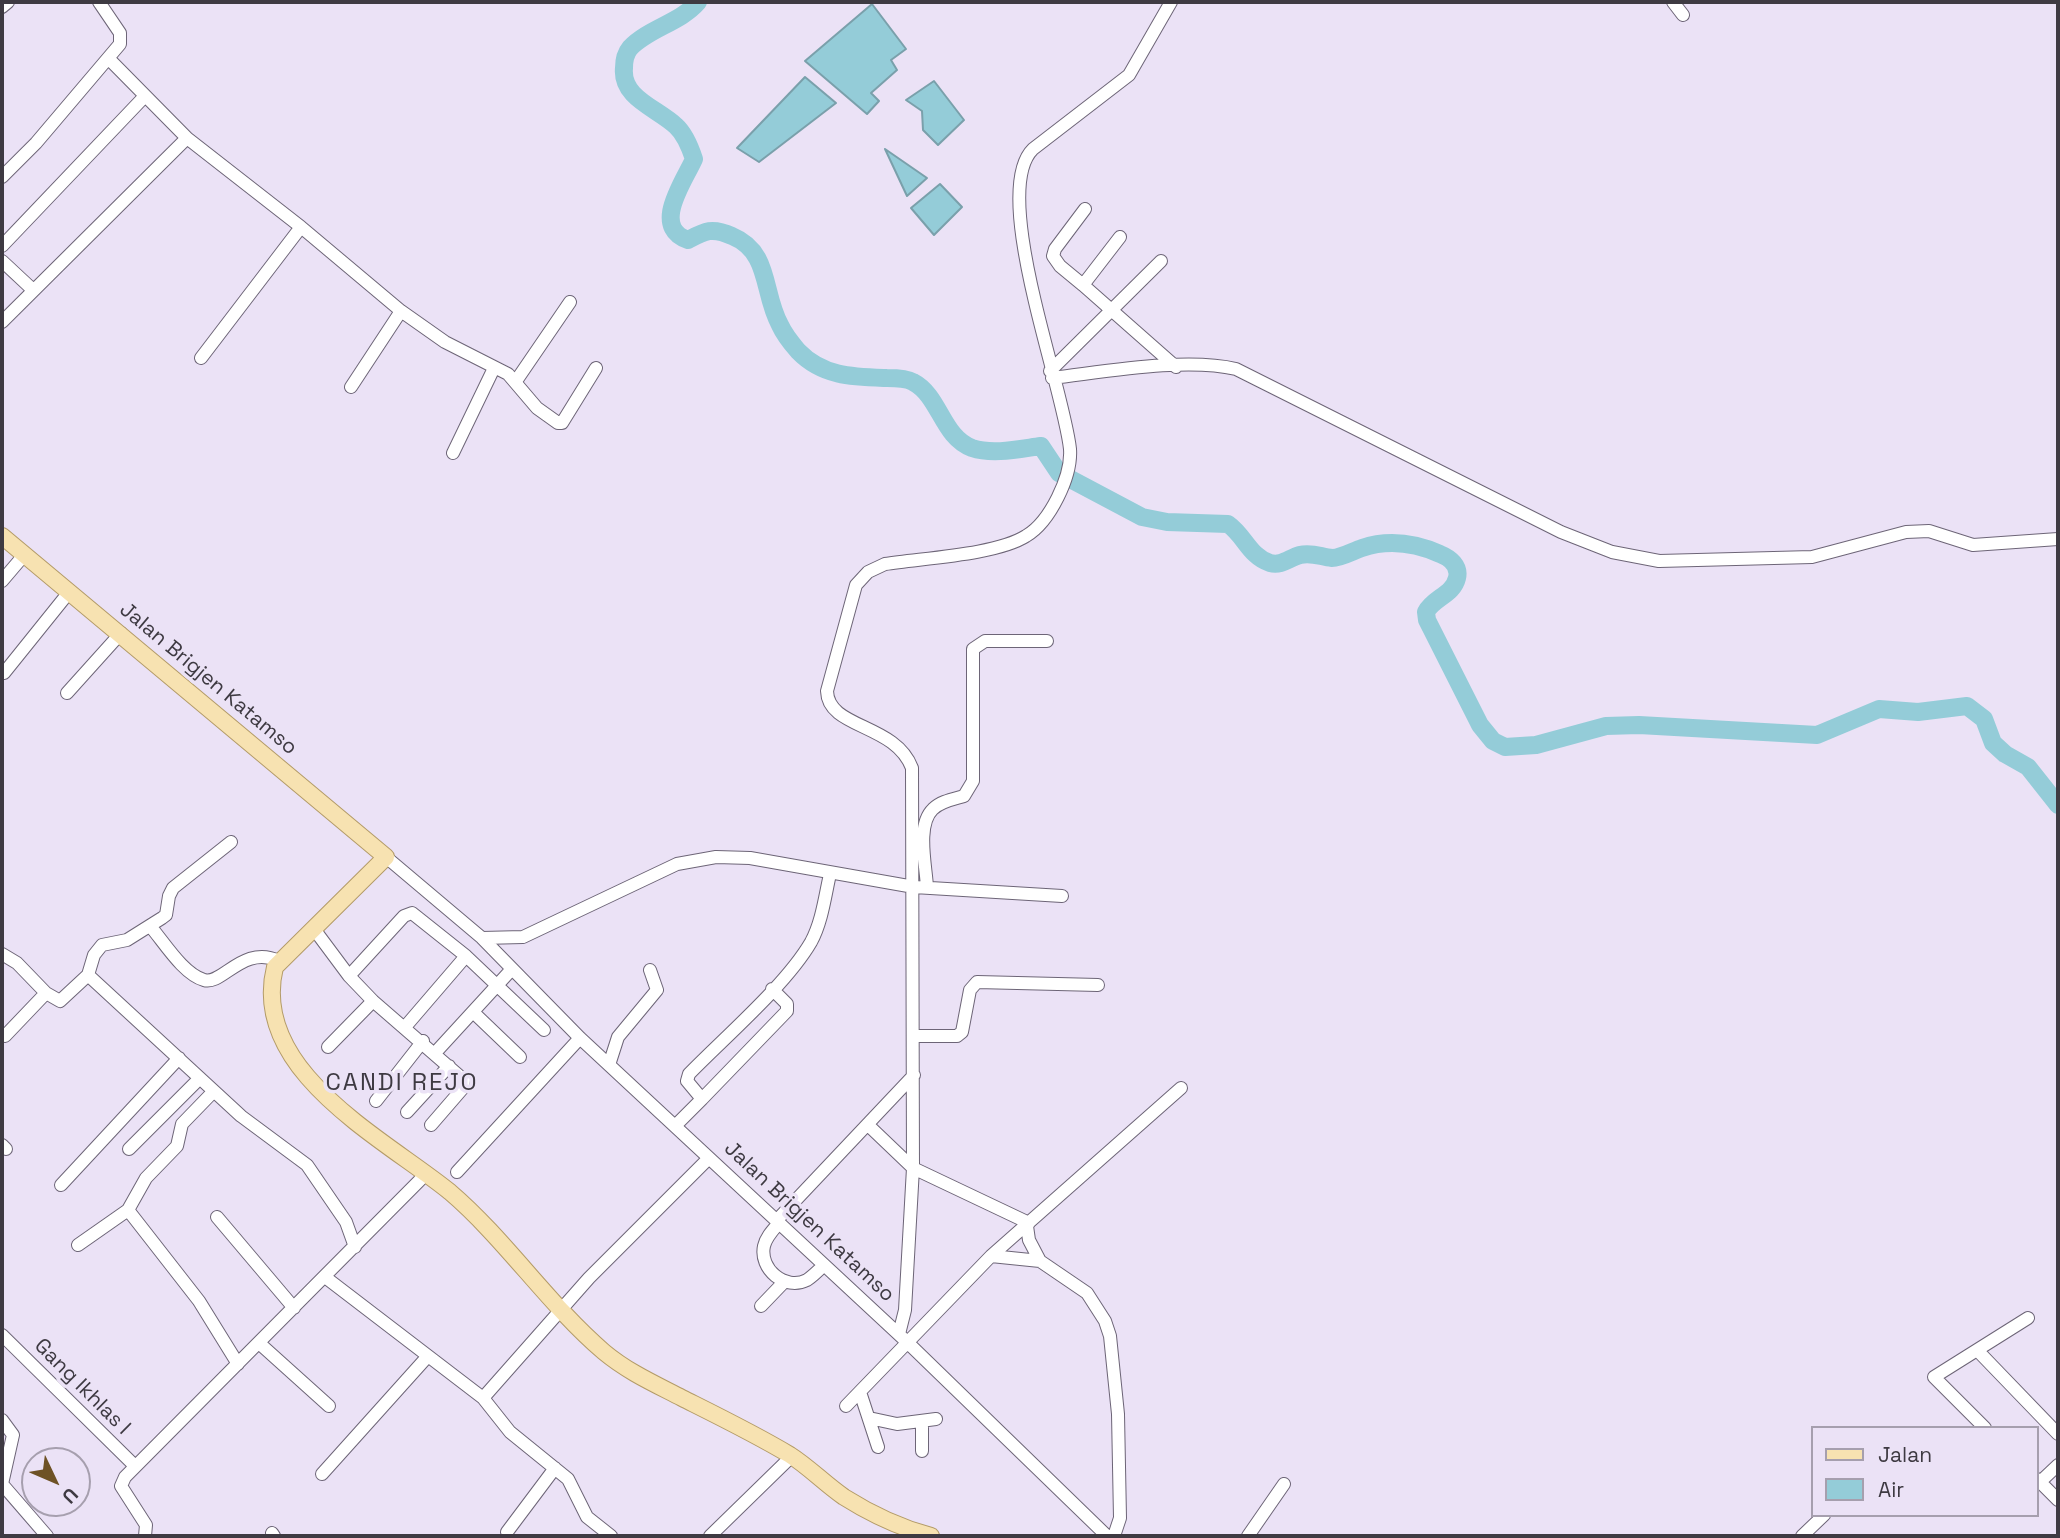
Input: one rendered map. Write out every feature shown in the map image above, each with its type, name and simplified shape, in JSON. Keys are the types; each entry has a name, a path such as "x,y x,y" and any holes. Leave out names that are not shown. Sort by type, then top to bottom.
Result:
{"main road":[{"name":"Jalan Brigjen Katamso","path":"2,536 386,858"},
{"path":"386,858 279,961 273,978 272,1002 283,1037 305,1076 332,1102 463,1205 558,1310 627,1370 792,1456 844,1497 900,1526 931,1536"}],"street":[{"path":"2,7 8,2"},
{"path":"921,887 912,768 907,756 892,740 835,712 827,699 856,585 868,572 885,564 1015,542 1037,528 1056,504 1070,452 1051,375 1018,209 1017,191 1021,165 1033,149 1129,75 1171,2"},
{"path":"1673,2 1683,15"},
{"path":"2,177 36,143 109,59 122,39 104,4"},
{"path":"109,59 187,138 301,227 401,311 445,342 516,381 537,408 560,424 596,368"},
{"path":"2,246 145,96"},
{"path":"2,322 32,289 187,138"},
{"path":"1085,209 1055,249 1053,256 1060,266 1176,367"},
{"path":"201,358 301,227"},
{"path":"1083,285 1120,237"},
{"path":"2,261 32,289"},
{"path":"1051,375 1161,261"},
{"path":"516,381 570,302"},
{"path":"351,387 401,311"},
{"path":"1051,375 1176,367 1236,369 1561,531 1612,552 1658,562 1812,557 1906,532 1929,531 1973,545 2058,539"},
{"path":"453,453 494,368"},
{"path":"2,581 25,554"},
{"path":"4,673 70,591"},
{"path":"67,693 121,634"},
{"path":"902,1337 913,1168 914,1037 925,827 929,813 941,803 964,796 973,781 973,649 985,641 1047,641"},
{"path":"2,954 17,963 46,993 60,1001 88,975 94,955 102,945 127,940 166,915 173,888 231,842"},
{"name":"Jalan Brigjen Katamso","path":"386,858 482,938 580,1038 902,1337 1107,1536"},
{"path":"482,938 523,937 677,864 698,858 750,858 830,874 921,887 1062,896"},
{"path":"702,1099 687,1081 689,1074 772,989 810,943 818,926 830,874"},
{"path":"349,976 409,913 466,956 544,1030"},
{"path":"150,926 190,971 207,981 213,981 240,963 262,955 279,961"},
{"path":"314,929 349,976 373,1001 462,1077 464,1085 431,1125"},
{"path":"405,1027 466,956"},
{"path":"435,1053 512,969"},
{"path":"609,1065 618,1037 657,990 650,970"},
{"path":"88,975 214,1091 307,1165 346,1223 355,1247"},
{"path":"914,1037 957,1036 962,1032 970,990 977,982 1098,985"},
{"path":"675,1126 787,1011 787,1004 772,989"},
{"path":"5,1036 46,993"},
{"path":"328,1047 373,1001"},
{"path":"473,1012 520,1057"},
{"path":"457,1172 580,1038"},
{"path":"376,1101 422,1041"},
{"path":"61,1185 179,1058"},
{"path":"407,1112 449,1066"},
{"path":"824,1265 807,1279 785,1281 775,1276 767,1266 764,1254 767,1237 914,1075"},
{"path":"129,1149 200,1078"},
{"path":"846,1406 902,1337 1181,1088"},
{"path":"78,1245 128,1210 146,1178 177,1146 182,1124 214,1091"},
{"path":"868,1125 913,1168 1028,1224"},
{"path":"483,1398 558,1310 709,1157"},
{"path":"145,1536 146,1525 121,1486 125,1477 424,1176"},
{"path":"128,1210 199,1301 238,1364"},
{"path":"217,1217 294,1308"},
{"path":"1028,1224 1029,1240 1040,1261 1087,1293 1105,1321 1110,1336 1118,1414 1120,1518 1114,1536"},
{"path":"991,1256 1040,1261"},
{"path":"325,1278 483,1398 497,1420 574,1485 592,1524 611,1536"},
{"path":"761,1306 785,1281"},
{"path":"1983,1426 1934,1377 2028,1318"},
{"name":"Gang Ikhlas I","path":"2,1335 135,1466"},
{"path":"259,1343 329,1406"},
{"path":"1977,1350 2058,1434"},
{"path":"323,1474 428,1356"},
{"path":"860,1392 878,1447"},
{"path":"869,1418 897,1424 922,1423 936,1419"},
{"path":"2,1420 13,1435 2,1484 47,1536"},
{"path":"922,1423 922,1451"},
{"path":"709,1536 792,1456"},
{"path":"2058,1465 2039,1481 2058,1500"},
{"path":"507,1532 555,1468"},
{"path":"1267,1536 1252,1532 1284,1484"},
{"path":"1802,1536 1822,1517"}],"water":[{"path":"872,4 906,49 891,60 897,70 871,93 879,101 867,114 805,61"},
{"path":"805,77 836,103 759,162 737,148"},
{"path":"934,81 964,120 938,145 923,130 922,111 906,100"},
{"path":"885,149 927,178 907,196"},
{"path":"940,184 962,207 934,235 911,208"}],"waterway":[{"path":"698,2 682,15 638,41 628,50 624,62 628,87 642,102 679,129 694,159 673,202 672,225 677,234 688,240 704,232 714,231 725,233 745,243 760,263 774,313 784,332 798,351 818,366 851,376 910,381 922,388 947,426 962,443 980,450 997,451 1041,446 1059,473 1142,517 1167,522 1228,524 1257,556 1270,563 1282,563 1304,554 1336,558 1372,545 1392,543 1421,547 1444,556 1456,566 1457,578 1451,589 1429,607 1426,612 1427,620 1480,725 1493,741 1505,747 1536,745 1606,726 1639,725 1817,735 1879,709 1918,712 1967,706 1984,719 1993,743 2005,754 2028,767 2058,805"}],"district":[{"name":"CANDI REJO","path":"402,1083"}]}
